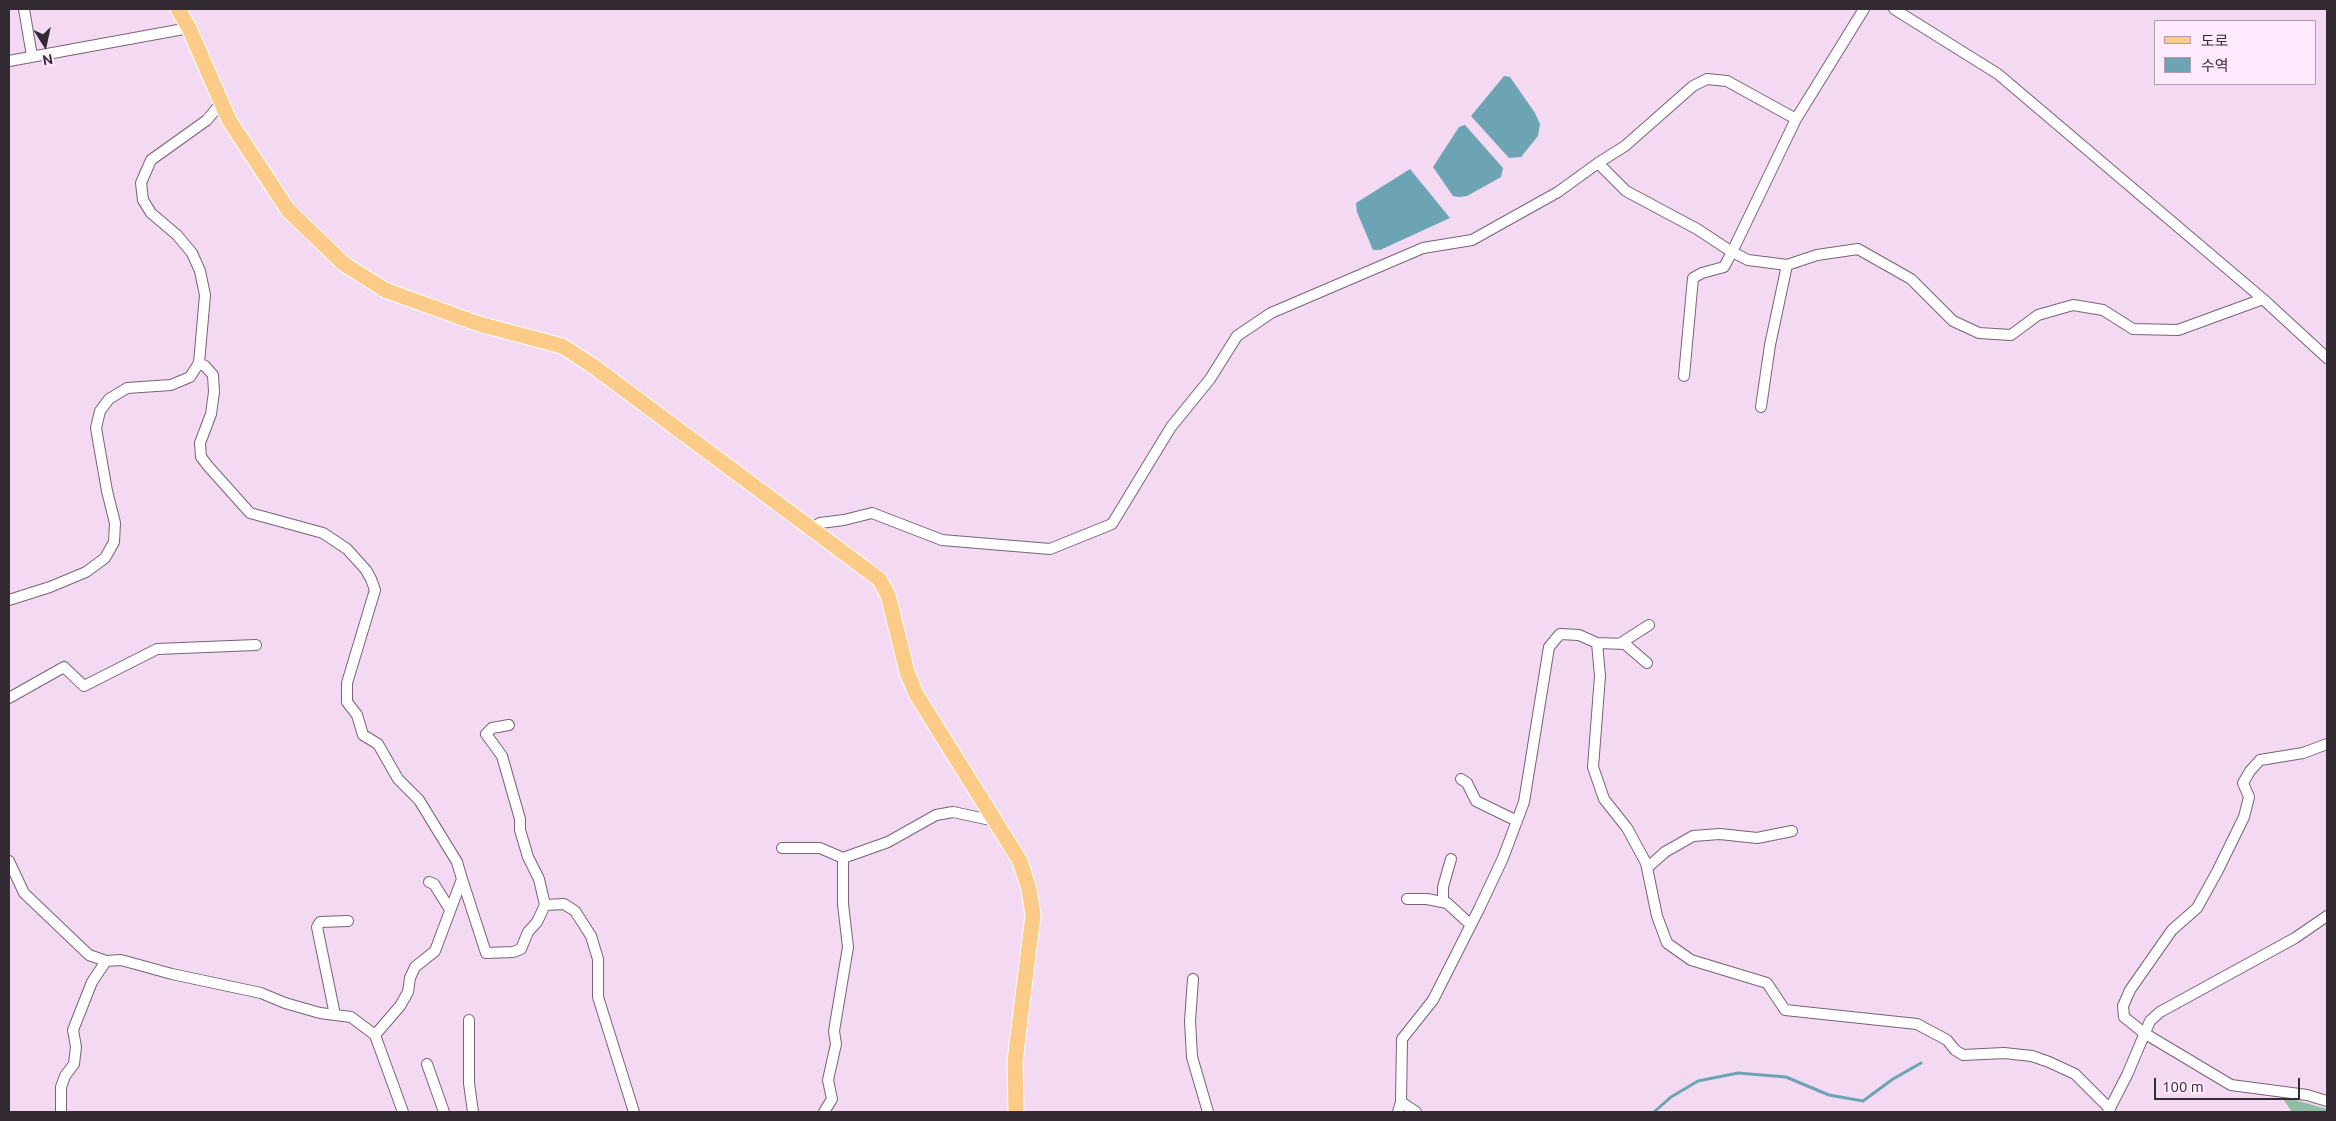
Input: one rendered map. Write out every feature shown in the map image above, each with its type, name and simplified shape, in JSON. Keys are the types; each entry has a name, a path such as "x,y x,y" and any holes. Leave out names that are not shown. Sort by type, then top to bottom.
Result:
{"main road":[{"path":"178,9 189,28 229,120 288,210 344,264 385,290 479,324 562,346 592,366 878,579 888,595 907,672 916,694 1020,861 1029,889 1033,915 1016,1060 1016,1112"}],"street":[{"path":"24,9 32,56"},
{"path":"1684,376 1693,278 1702,273 1724,267 1796,119 1864,9"},
{"path":"1894,9 1998,74 2263,299 2327,358"},
{"path":"9,60 189,28"},
{"path":"811,529 820,523 844,520 872,513 942,540 1050,549 1112,524 1171,427 1210,379 1237,336 1271,313 1423,248 1472,240 1558,192 1625,146 1693,86 1708,79 1727,81 1796,119"},
{"path":"9,600 50,587 86,572 105,558 114,542 116,523 106,491 97,436 96,428 100,411 109,399 127,388 171,384 190,377 199,363 205,295 200,271 192,253 177,235 151,213 143,200 141,183 151,160 207,120 221,103"},
{"path":"1598,163 1626,191 1748,260 1786,265 1817,255 1858,248 1911,279 1953,321 1978,333 2011,335 2038,315 2072,305 2103,310 2134,329 2178,330 2263,299"},
{"path":"1761,407 1770,344 1786,265"},
{"path":"199,363 205,366 212,375 214,392 211,414 200,443 201,457 213,473 250,512 324,533 347,550 366,570 371,579 375,590 347,683 347,702 357,714 363,735 378,744 398,779 419,800 457,862 486,953 521,950 528,932 537,922 545,905 539,880 528,857 520,830 520,819 502,756 486,734 492,728 509,725"},
{"path":"1622,644 1649,625"},
{"path":"1398,1112 1401,1102 1402,1040 1432,1000 1471,925 1503,858 1524,802 1549,647 1560,634 1579,635 1597,643 1625,644 1647,664"},
{"path":"1597,643 1600,676 1593,767 1604,799 1627,828 1647,868 1657,916 1667,943 1692,960 1767,983 1785,1010 1917,1024 1947,1040 1955,1050 1963,1054 2004,1053 2032,1056 2075,1074 2109,1110 2127,1075 2150,1020 2160,1012 2295,938 2327,916"},
{"path":"9,698 20,690 42,681 64,667 84,686 158,649 256,645"},
{"path":"2327,744 2303,753 2260,760 2250,770 2244,784 2249,797 2244,817 2217,872 2197,908 2172,930 2130,990 2123,1006 2124,1017 2144,1033 2231,1085 2307,1095 2327,1101"},
{"path":"1461,779 1467,783 1476,801 1517,821"},
{"path":"782,848 820,848 843,858 888,842 936,815 953,812 996,822"},
{"path":"1647,868 1665,852 1693,836 1720,834 1756,838 1792,831"},
{"path":"824,1112 832,1099 828,1080 836,1044 834,1031 848,947 843,904 843,858"},
{"path":"1443,902 1443,887 1451,859"},
{"path":"9,862 24,893 89,955 106,961 121,960 172,974 261,993 285,1003 351,1017 375,1035 403,1112"},
{"path":"375,1035 400,1006 408,992 410,978 415,967 435,951 449,918 449,908 462,879"},
{"path":"429,882 434,884 449,908"},
{"path":"1407,899 1427,899 1447,903 1471,925"},
{"path":"545,905 564,904 575,911 591,936 598,959 598,997 634,1112"},
{"path":"335,1015 317,927 320,922 348,921"},
{"path":"60,1112 61,1087 65,1076 74,1064 76,1048 73,1030 92,982 106,961"},
{"path":"1193,979 1190,1021 1192,1057 1208,1112"},
{"path":"469,1020 469,1083 473,1112"},
{"path":"427,1064 444,1112"},
{"path":"1401,1102 1416,1112"}],"green space":[{"path":"2281,1096 2327,1109 2327,1112 2292,1112"}],"water":[{"path":"1504,76 1510,77 1535,113 1540,124 1538,136 1521,157 1509,158 1471,116"},
{"path":"1465,125 1503,168 1501,177 1467,196 1459,197 1453,196 1433,167 1459,127"},
{"path":"1410,169 1450,218 1380,250 1373,250 1357,212 1356,203"}],"waterway":[{"path":"1654,1112 1671,1097 1698,1081 1738,1073 1786,1077 1829,1095 1863,1101 1893,1079 1921,1063"}]}
